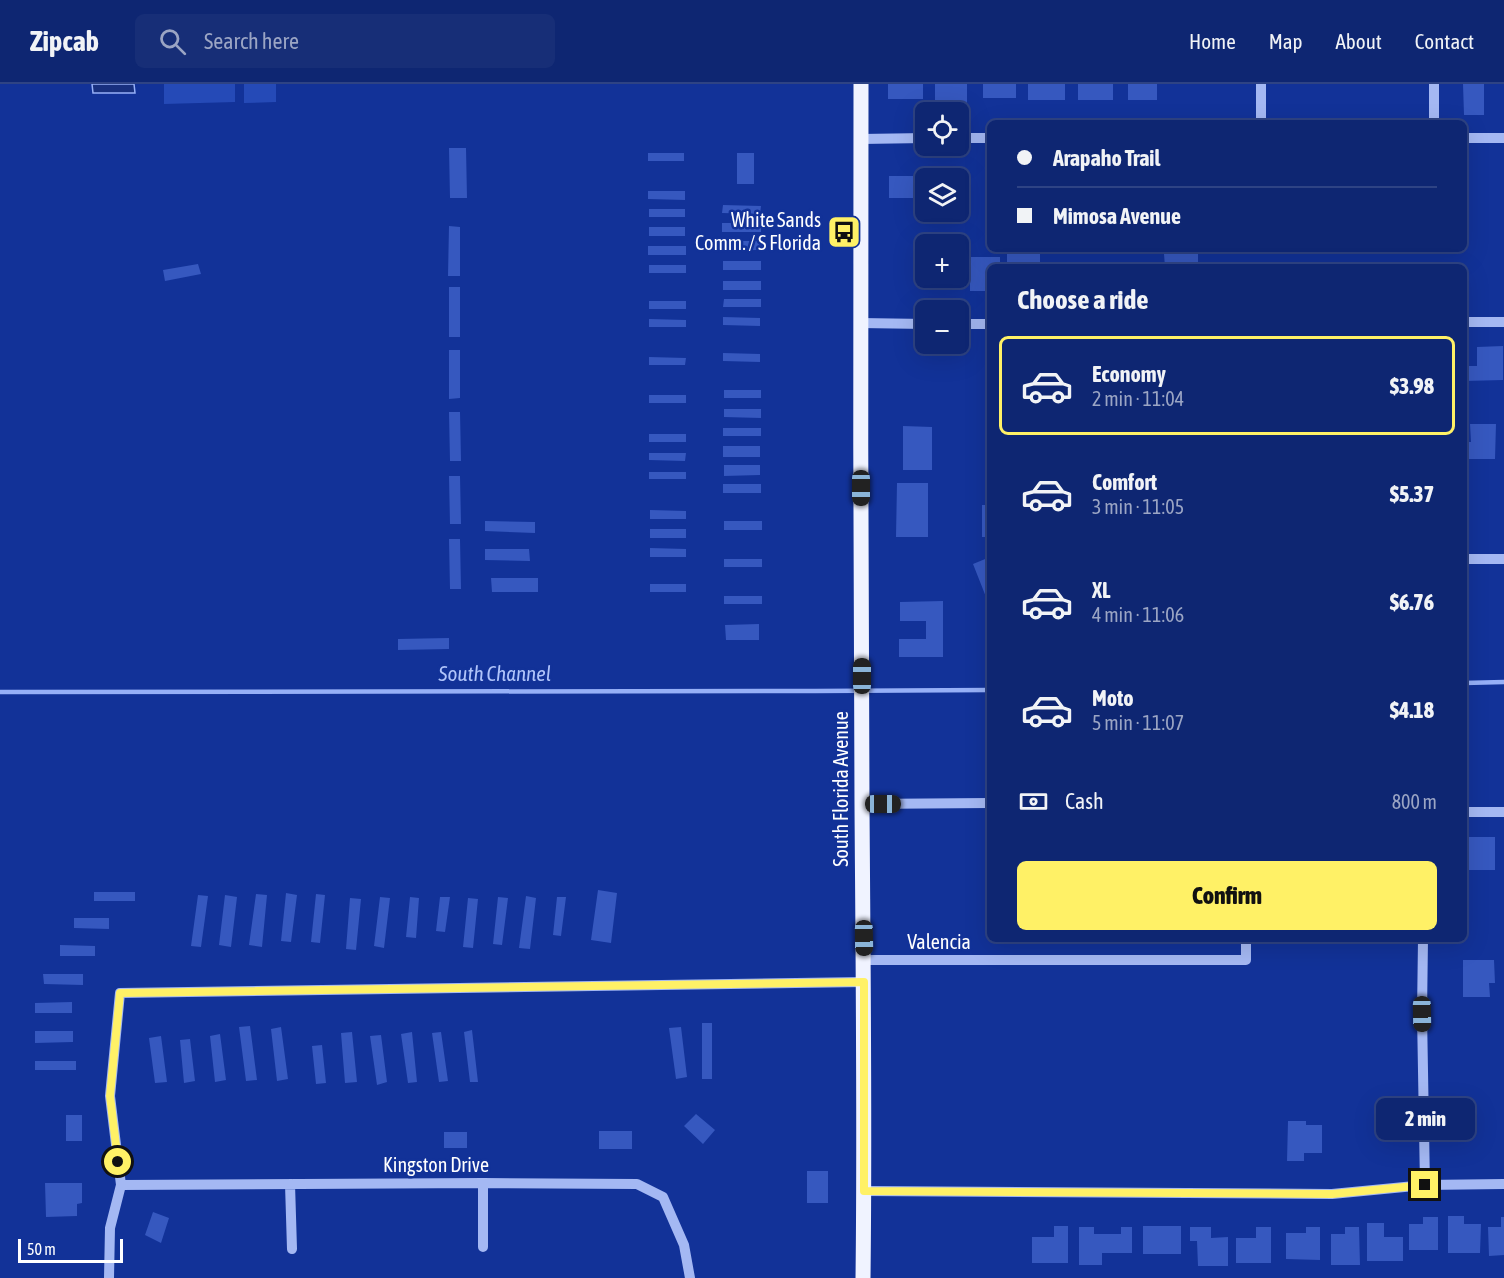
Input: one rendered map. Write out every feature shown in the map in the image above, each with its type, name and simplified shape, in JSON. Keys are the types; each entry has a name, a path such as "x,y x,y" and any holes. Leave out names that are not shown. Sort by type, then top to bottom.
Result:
{"main road":[{"name":"South Florida Avenue","path":"861,84 863,1278"}],"street":[{"path":"1261,84 1261,120"},
{"path":"1434,84 1434,120"},
{"path":"861,139 915,138"},
{"path":"969,138 987,138"},
{"path":"1467,138 1504,138"},
{"path":"1467,322 1504,322"},
{"path":"860,323 915,324"},
{"path":"969,324 987,324"},
{"path":"1467,559 1504,559"},
{"path":"862,804 987,803"},
{"path":"1467,812 1504,812"},
{"name":"Valencia","path":"864,960 1246,960 1246,942"},
{"path":"1423,942 1425,1185"},
{"path":"109,1278 110,1228 121,1185 110,1096 120,993 864,982"},
{"path":"483,1183 483,1247"},
{"path":"290,1184 292,1249"},
{"name":"Kingston Drive","path":"121,1185 637,1184 663,1197 684,1245 690,1278"},
{"path":"864,1191 1332,1194 1425,1185 1504,1184"}],"shaded area":[{"path":"92,84 134,84 135,93 93,93"},
{"path":"164,84 235,84 235,102 164,104"},
{"path":"244,84 276,84 276,102 244,103"},
{"path":"1126,942 1218,942 1217,943"}],"building":[{"path":"888,84 923,84 923,99 888,99"},
{"path":"935,84 967,84 967,102 935,102"},
{"path":"983,84 1016,84 1016,98 983,98"},
{"path":"1028,84 1065,84 1065,100 1028,100"},
{"path":"1078,84 1113,84 1113,100 1078,100"},
{"path":"1128,84 1157,84 1157,100 1128,100"},
{"path":"1463,84 1484,84 1484,115 1464,115"},
{"path":"449,148 466,148 467,198 450,198"},
{"path":"648,153 684,153 684,161 648,161"},
{"path":"737,153 754,153 754,184 737,184"},
{"path":"889,176 915,176 915,198 889,198"},
{"path":"648,191 685,191 685,200 648,199"},
{"path":"723,205 761,206 760,214 722,213"},
{"path":"649,209 685,209 685,217 649,217"},
{"path":"722,223 761,223 761,232 722,232"},
{"path":"449,226 460,227 460,276 448,276"},
{"path":"649,227 685,227 685,236 649,236"},
{"path":"723,241 761,241 761,250 723,250"},
{"path":"648,246 686,246 686,255 648,255"},
{"path":"1007,253 1040,253 1040,264 1007,264"},
{"path":"1164,254 1198,254 1198,264 1165,264"},
{"path":"970,257 1000,257 1000,264 987,264 987,291 970,291"},
{"path":"723,261 761,261 761,270 723,270"},
{"path":"198,264 201,274 165,281 163,270"},
{"path":"649,265 686,265 686,273 649,273"},
{"path":"723,281 761,281 761,290 723,290"},
{"path":"449,287 460,287 460,337 449,337"},
{"path":"724,299 761,299 761,307 723,307"},
{"path":"649,301 686,301 686,309 649,309"},
{"path":"723,317 760,318 760,326 723,325"},
{"path":"649,319 686,320 686,327 649,327"},
{"path":"1503,346 1503,380 1467,381 1467,366 1477,366 1477,347"},
{"path":"449,350 460,350 460,398 449,399"},
{"path":"723,353 760,354 760,362 723,361"},
{"path":"649,357 686,358 685,365 649,365"},
{"path":"724,390 761,390 761,398 724,398"},
{"path":"649,395 686,395 686,403 649,403"},
{"path":"724,409 761,409 761,418 724,417"},
{"path":"449,412 460,412 461,461 450,461"},
{"path":"1470,424 1496,424 1495,459 1467,459 1467,442 1471,442"},
{"path":"903,426 932,427 932,470 903,470"},
{"path":"985,426 987,426 987,458 985,458"},
{"path":"723,428 761,428 761,436 723,436"},
{"path":"649,434 686,434 686,442 649,442"},
{"path":"723,446 760,446 760,457 723,457"},
{"path":"649,453 686,453 685,461 649,460"},
{"path":"724,465 760,465 760,475 724,476"},
{"path":"649,472 686,472 686,479 649,479"},
{"path":"449,476 460,476 461,524 450,524"},
{"path":"897,483 928,483 928,537 896,537"},
{"path":"723,484 761,484 761,493 723,493"},
{"path":"982,505 987,505 987,537 982,537"},
{"path":"650,510 686,511 686,519 650,519"},
{"path":"485,521 535,522 535,533 485,531"},
{"path":"724,521 762,521 762,530 724,530"},
{"path":"650,529 686,529 686,538 650,538"},
{"path":"449,539 460,539 461,589 450,589"},
{"path":"650,548 686,549 686,557 650,557"},
{"path":"485,549 529,549 530,561 485,560"},
{"path":"987,558 986,597 973,564"},
{"path":"724,559 762,559 762,567 724,567"},
{"path":"491,578 538,578 538,592 492,592"},
{"path":"650,584 686,584 686,592 650,592"},
{"path":"724,596 762,596 762,604 724,604"},
{"path":"943,601 943,657 899,657 899,639 926,639 926,621 900,621 900,602"},
{"path":"759,624 759,640 726,640 725,625"},
{"path":"449,638 449,649 398,650 398,639"},
{"path":"1467,837 1495,837 1495,870 1467,870"},
{"path":"598,890 617,893 611,943 591,940"},
{"path":"94,892 135,892 135,901 94,901"},
{"path":"286,893 297,895 291,942 281,941"},
{"path":"256,894 267,895 262,947 249,945"},
{"path":"316,894 325,895 320,943 311,942"},
{"path":"198,895 208,896 201,947 191,946"},
{"path":"225,895 237,897 231,947 219,945"},
{"path":"526,896 536,898 530,949 519,948"},
{"path":"380,897 390,898 384,948 374,946"},
{"path":"410,897 419,898 416,938 406,937"},
{"path":"440,897 450,897 445,932 436,931"},
{"path":"498,897 508,898 502,945 493,944"},
{"path":"557,897 566,897 561,936 553,935"},
{"path":"350,898 361,899 356,950 346,949"},
{"path":"468,898 478,899 473,948 463,947"},
{"path":"74,918 109,918 109,929 74,928"},
{"path":"60,945 95,946 95,956 60,956"},
{"path":"1463,960 1494,960 1495,983 1489,983 1490,997 1463,997"},
{"path":"43,974 83,974 83,985 44,984"},
{"path":"72,1002 72,1013 35,1013 35,1003"},
{"path":"702,1023 712,1023 712,1079 702,1079"},
{"path":"250,1026 257,1080 246,1081 239,1027"},
{"path":"281,1027 288,1079 277,1081 271,1029"},
{"path":"681,1027 687,1077 676,1079 669,1028"},
{"path":"472,1030 478,1082 470,1082 464,1032"},
{"path":"35,1031 73,1031 73,1042 35,1043"},
{"path":"352,1032 357,1082 345,1083 341,1033"},
{"path":"412,1032 417,1082 408,1083 401,1034"},
{"path":"441,1032 448,1081 439,1082 432,1033"},
{"path":"220,1034 226,1080 215,1082 210,1036"},
{"path":"381,1035 387,1082 377,1085 370,1036"},
{"path":"161,1036 167,1082 155,1083 149,1038"},
{"path":"190,1039 195,1081 184,1083 180,1040"},
{"path":"322,1045 326,1083 316,1084 312,1046"},
{"path":"35,1061 76,1061 76,1070 35,1070"},
{"path":"696,1114 715,1130 703,1144 684,1126"},
{"path":"66,1115 82,1115 82,1141 66,1141"},
{"path":"1288,1121 1306,1121 1306,1125 1322,1125 1322,1153 1304,1153 1304,1161 1287,1161"},
{"path":"599,1131 632,1131 632,1149 599,1149"},
{"path":"444,1132 467,1132 467,1148 444,1148"},
{"path":"807,1171 828,1171 828,1203 807,1203"},
{"path":"45,1183 82,1183 82,1203 77,1204 77,1216 46,1217"},
{"path":"153,1212 169,1218 161,1243 145,1235"},
{"path":"1448,1216 1464,1216 1464,1224 1481,1224 1480,1253 1448,1253"},
{"path":"1423,1217 1438,1217 1438,1250 1409,1250 1409,1224 1423,1224"},
{"path":"1501,1217 1504,1217 1504,1255 1489,1256 1488,1227 1501,1227"},
{"path":"1367,1223 1384,1223 1384,1237 1403,1237 1403,1261 1367,1261"},
{"path":"1054,1226 1068,1226 1068,1263 1032,1263 1032,1237 1054,1237"},
{"path":"1143,1226 1181,1226 1181,1254 1143,1254"},
{"path":"1079,1227 1094,1227 1094,1234 1121,1234 1121,1227 1132,1227 1132,1253 1102,1253 1102,1265 1079,1265"},
{"path":"1190,1227 1211,1227 1211,1238 1228,1237 1228,1266 1198,1266 1197,1241 1190,1241"},
{"path":"1256,1227 1271,1227 1271,1263 1236,1263 1236,1238 1256,1238"},
{"path":"1306,1227 1320,1227 1320,1260 1286,1259 1286,1233 1306,1233"},
{"path":"1345,1227 1359,1227 1360,1265 1331,1265 1331,1234 1345,1234"}],"waterway":[{"name":"South Channel","path":"1467,683 1504,682"},
{"name":"South Channel","path":"0,692 987,690"}],"place":[{"name":"White Sands Comm. / S Florida","path":"844,232"}],"route":[{"path":"118,1162 110,1096 120,993 864,982 864,1191 1332,1194 1425,1185"}]}
